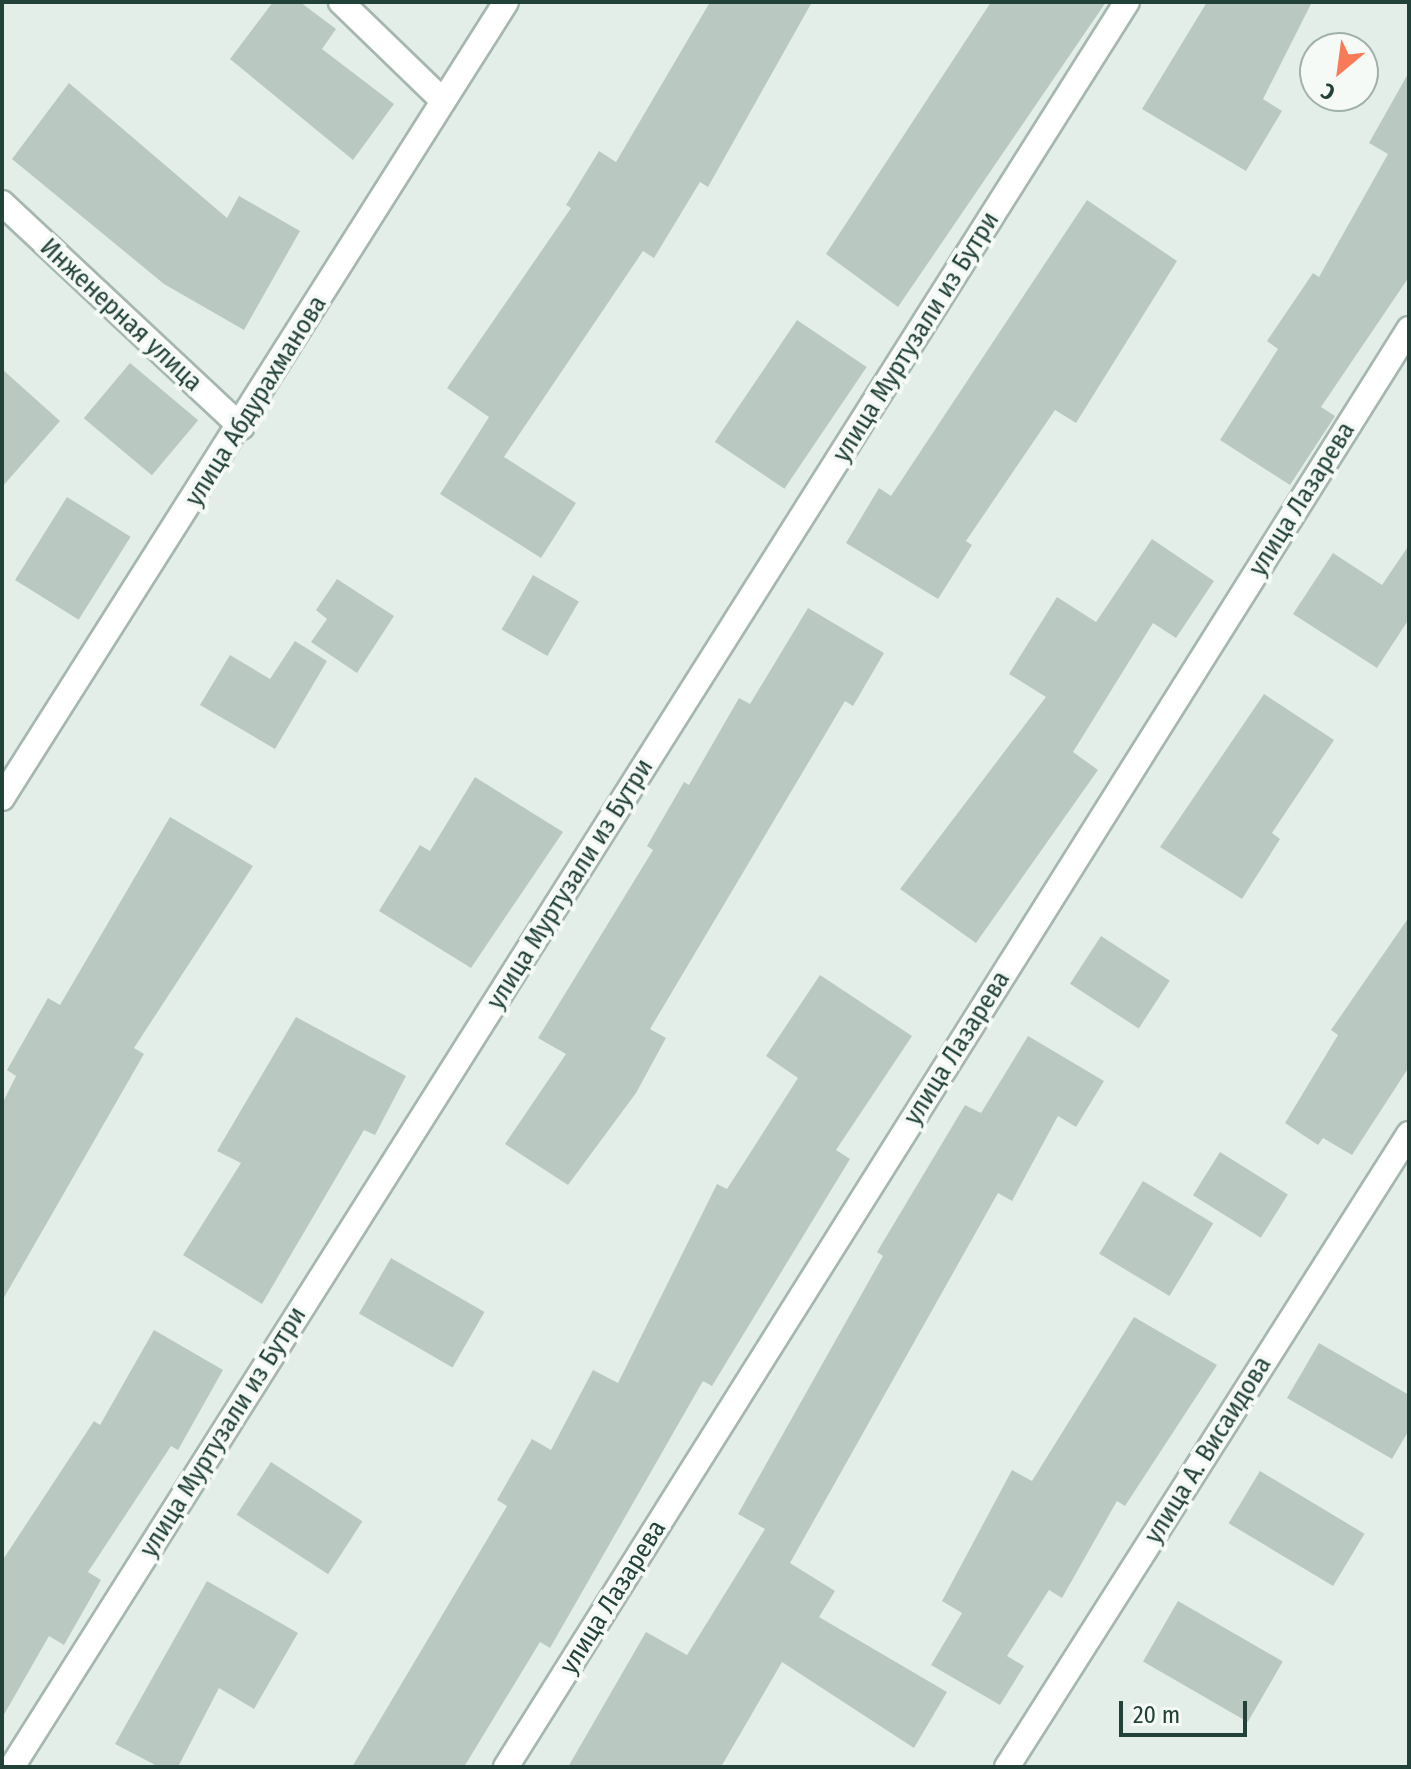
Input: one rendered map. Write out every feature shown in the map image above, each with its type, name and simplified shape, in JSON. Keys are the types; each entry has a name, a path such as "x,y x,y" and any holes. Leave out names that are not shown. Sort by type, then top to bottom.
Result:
{"street":[{"path":"341,2 443,101"},
{"name":"улица Абдурахманова","path":"2,798 241,427 506,2"},
{"name":"улица Муртузали из Бутри","path":"12,1767 1127,2"},
{"name":"Инженерная улица","path":"2,203 241,427"},
{"name":"улица Лазарева","path":"506,1767 1409,329"},
{"name":"улица А. Висаидова","path":"1007,1767 1409,1134"}],"building":[{"path":"273,2 300,2 336,29 322,49 394,104 353,160 230,59"},
{"path":"710,2 812,2 708,187 700,182 654,258 643,251 504,457 576,503 541,558 440,494 489,417 447,388 571,208 566,205 599,151 616,162"},
{"path":"991,2 1106,2 898,307 826,254"},
{"path":"1207,2 1312,2 1263,99 1282,111 1246,171 1142,109"},
{"path":"1409,72 1409,277 1321,407 1335,416 1290,485 1220,440 1278,349 1267,341 1313,273 1319,277 1388,154 1369,143"},
{"path":"69,83 227,218 239,196 300,231 244,330 164,284 12,159"},
{"path":"1087,200 1177,261 1076,423 1055,410 966,541 972,545 938,599 846,543 879,488 891,496"},
{"path":"797,320 867,367 784,489 715,442"},
{"path":"130,363 198,420 152,475 84,418"},
{"path":"2,369 60,421 2,487"},
{"path":"67,497 131,537 79,620 15,580"},
{"path":"1152,539 1214,581 1176,638 1153,623 1073,752 1098,770 976,943 900,889 1046,697 1009,674 1057,597 1096,622"},
{"path":"1409,545 1409,619 1377,668 1293,614 1333,553 1382,585"},
{"path":"533,575 579,602 547,656 502,630"},
{"path":"337,579 394,616 357,673 311,642 327,619 316,610"},
{"path":"808,608 884,653 853,706 845,701 650,1029 666,1038 636,1093 568,1185 505,1144 566,1054 538,1038 653,850 647,846 684,782 689,785 739,698 750,704"},
{"path":"295,641 327,661 275,749 200,705 230,655 270,679"},
{"path":"1264,694 1334,740 1272,833 1280,839 1242,899 1160,847"},
{"path":"475,777 563,832 471,968 379,911 420,845 430,851"},
{"path":"170,817 253,866 134,1048 144,1054 2,1301 2,1104 16,1076 7,1070 48,998 60,1005"},
{"path":"1409,917 1409,1067 1352,1155 1323,1138 1318,1145 1285,1123 1338,1035 1331,1030"},
{"path":"1101,936 1170,981 1139,1028 1070,984"},
{"path":"820,975 912,1036 836,1150 850,1159 712,1386 703,1381 550,1648 540,1642 464,1767 352,1767 507,1506 497,1500 532,1439 551,1450 593,1370 618,1383 717,1184 727,1189 798,1078 766,1056"},
{"path":"296,1017 406,1076 375,1135 364,1130 262,1304 183,1255 241,1163 217,1151"},
{"path":"1028,1036 1104,1081 1076,1127 1058,1116 1012,1201 998,1193 790,1563 835,1591 819,1617 947,1692 914,1748 782,1662 721,1767 568,1767 646,1632 687,1655 765,1529 738,1514 883,1256 877,1252 965,1105 981,1113"},
{"path":"1220,1152 1288,1194 1261,1238 1193,1195"},
{"path":"1143,1181 1213,1223 1170,1296 1099,1254"},
{"path":"391,1258 485,1312 453,1367 359,1313"},
{"path":"1134,1317 1217,1365 1125,1506 1117,1501 1062,1598 1049,1590 1007,1656 1024,1666 1000,1705 931,1665 962,1613 942,1601 1012,1470 1032,1481"},
{"path":"154,1330 223,1370 178,1450 171,1446 88,1572 101,1580 64,1645 49,1636 2,1718 2,1561 94,1421 100,1425"},
{"path":"1319,1343 1409,1395 1409,1430 1392,1459 1287,1398"},
{"path":"271,1462 362,1521 328,1574 237,1515"},
{"path":"1260,1471 1365,1534 1333,1586 1229,1523"},
{"path":"207,1581 298,1633 254,1709 219,1688 178,1767 159,1767 115,1744"},
{"path":"1178,1601 1283,1662 1248,1722 1143,1662"}]}
